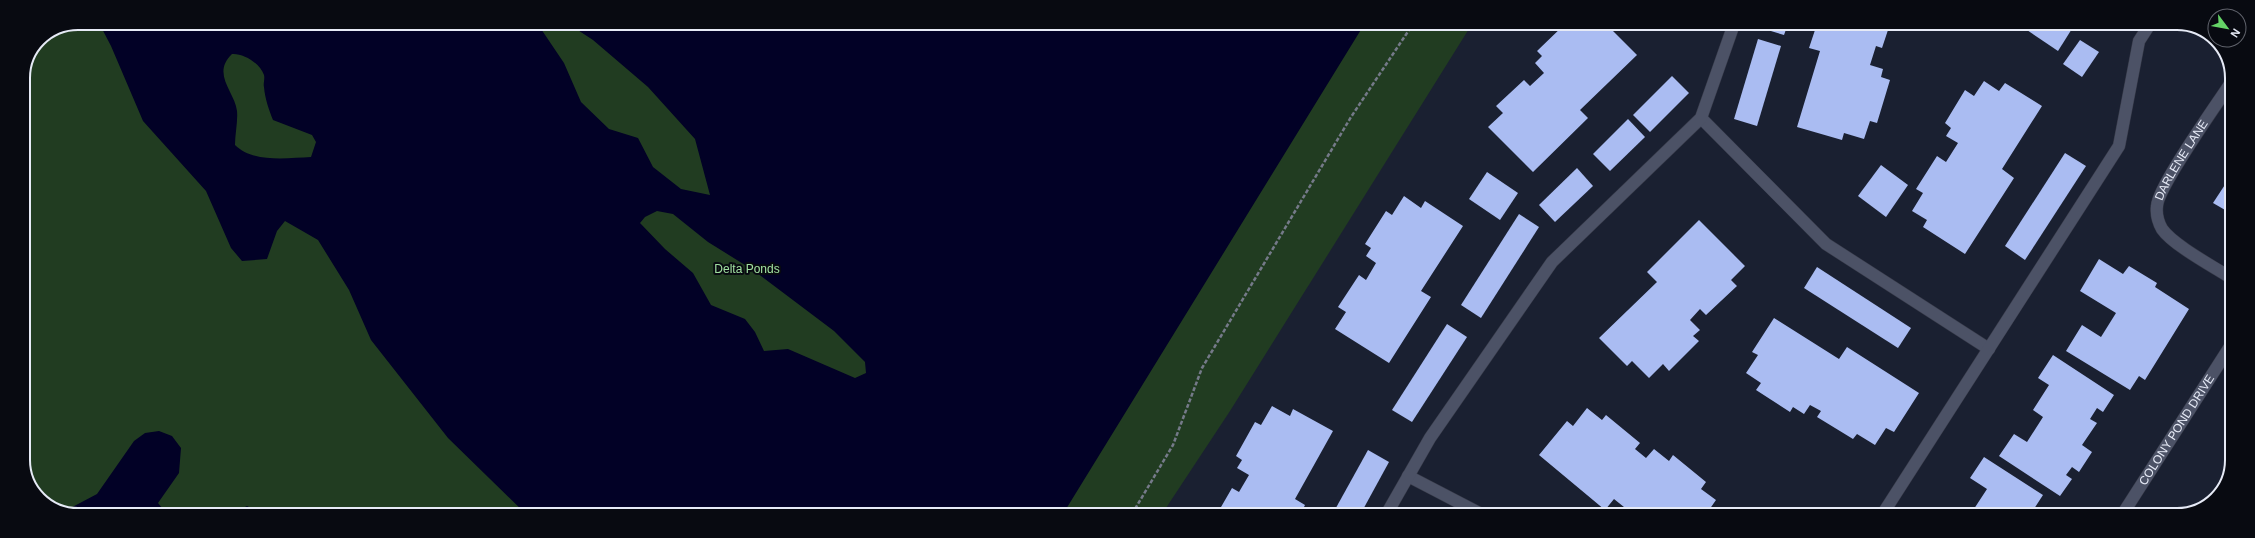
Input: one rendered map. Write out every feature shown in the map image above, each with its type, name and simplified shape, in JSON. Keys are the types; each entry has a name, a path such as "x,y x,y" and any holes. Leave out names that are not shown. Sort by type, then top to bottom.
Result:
{"street":[{"path":"1390,508 1430,438 1552,262 1702,118 1732,30"},
{"path":"1887,508 2119,146 2139,41 2146,30"},
{"name":"DARLENE LANE","path":"2225,92 2160,194 2157,205 2158,218 2163,230 2175,242 2225,274"},
{"path":"1702,118 1826,244 1989,349"},
{"name":"COLONY POND DRIVE","path":"2126,508 2225,354"},
{"path":"1408,476 1470,508"}],"path":[{"path":"1136,508 1173,445 1202,368 1351,117 1409,30"}],"green space":[{"name":"Delta Ponds","path":"78,30 1468,30 1230,411 1166,508 68,507 54,502 42,492 34,478 30,463 31,68 38,51 51,38 68,31"}],"water":[{"name":"Delta Ponds","path":"103,30 542,30 564,63 581,102 609,129 638,138 653,167 681,189 710,195 695,139 648,87 593,40 578,30 1361,30 1067,508 520,508 448,438 371,340 349,290 318,240 285,221 277,231 267,259 242,261 231,248 206,191 143,121","holes":["232,54 236,54 251,60 262,71 264,75 265,96 273,120 312,135 316,142 311,157 261,157 242,151 235,145 237,111 226,83 224,69 226,61","657,211 673,214 708,242 753,270 834,331 865,362 866,373 855,378 788,349 764,351 755,332 745,319 711,305 693,273 665,249 640,223 645,217"]},
{"path":"159,431 172,436 181,448 179,473 158,503 162,508 72,507 97,494 134,441 145,433"}],"building":[{"path":"1559,30 1612,30 1637,55 1580,110 1588,118 1533,172 1488,127 1503,113 1496,106 1524,80 1530,86 1544,73 1535,63 1542,56 1537,51"},
{"path":"1768,30 1786,30 1784,35"},
{"path":"1815,30 1888,30 1882,48 1876,46 1870,65 1883,69 1881,77 1890,80 1877,123 1870,121 1864,139 1844,133 1842,140 1797,127 1820,51 1809,48"},
{"path":"2027,30 2071,30 2058,51"},
{"path":"1758,39 1781,46 1757,126 1734,119"},
{"path":"2080,40 2099,52 2082,77 2063,64"},
{"path":"1672,76 1689,93 1650,132 1633,115"},
{"path":"1984,81 1999,91 2005,83 2042,106 2002,169 2014,178 1965,254 1923,227 1927,220 1912,211 1923,193 1916,189 1937,156 1946,162 1958,143 1946,136 1951,128 1945,123 1965,90 1974,96"},
{"path":"1628,119 1645,137 1610,171 1593,154"},
{"path":"2065,153 2086,166 2025,260 2005,246"},
{"path":"1881,165 1908,185 1886,217 1858,196"},
{"path":"1577,168 1593,186 1555,222 1539,205"},
{"path":"1487,172 1518,193 1500,220 1469,199"},
{"path":"2225,185 2225,210 2213,203"},
{"path":"1404,196 1421,208 1425,201 1463,226 1421,291 1431,297 1389,363 1335,329 1346,312 1338,307 1359,275 1366,280 1376,263 1366,256 1371,248 1365,244 1386,211 1392,215"},
{"path":"1519,214 1539,227 1481,318 1461,305"},
{"path":"1699,220 1745,266 1731,280 1737,286 1706,315 1700,309 1690,320 1700,330 1693,336 1699,341 1669,371 1663,364 1649,378 1632,361 1627,366 1599,338 1657,282 1647,272"},
{"path":"2099,259 2123,274 2129,266 2157,283 2155,287 2189,309 2145,380 2139,376 2130,390 2066,351 2082,325 2101,337 2116,313 2080,291"},
{"path":"1817,267 1911,328 1898,348 1804,288"},
{"path":"1774,318 1839,359 1847,347 1919,393 1894,432 1886,428 1875,445 1857,434 1853,439 1817,417 1821,411 1810,405 1804,414 1793,407 1790,412 1756,390 1761,383 1746,373 1758,355 1752,352"},
{"path":"1447,324 1467,337 1412,422 1392,410"},
{"path":"2053,355 2114,395 2103,412 2097,408 2090,419 2097,423 2082,445 2092,452 2079,472 2072,467 2066,475 2072,479 2060,496 1999,456 2014,434 2027,442 2043,417 2033,410 2049,385 2038,378"},
{"path":"1272,406 1290,416 1293,409 1333,431 1295,499 1305,505 1304,508 1220,508 1232,488 1239,492 1249,475 1237,468 1242,460 1236,456 1255,422 1261,425"},
{"path":"1587,408 1602,420 1606,415 1640,443 1635,449 1646,458 1654,449 1669,461 1673,455 1706,482 1701,489 1716,500 1710,508 1625,508 1614,499 1607,508 1603,508 1539,455 1567,421 1573,426"},
{"path":"1368,450 1389,462 1364,508 1336,508"},
{"path":"1984,457 2043,495 2035,508 1975,508 1987,489 1970,478"}]}
